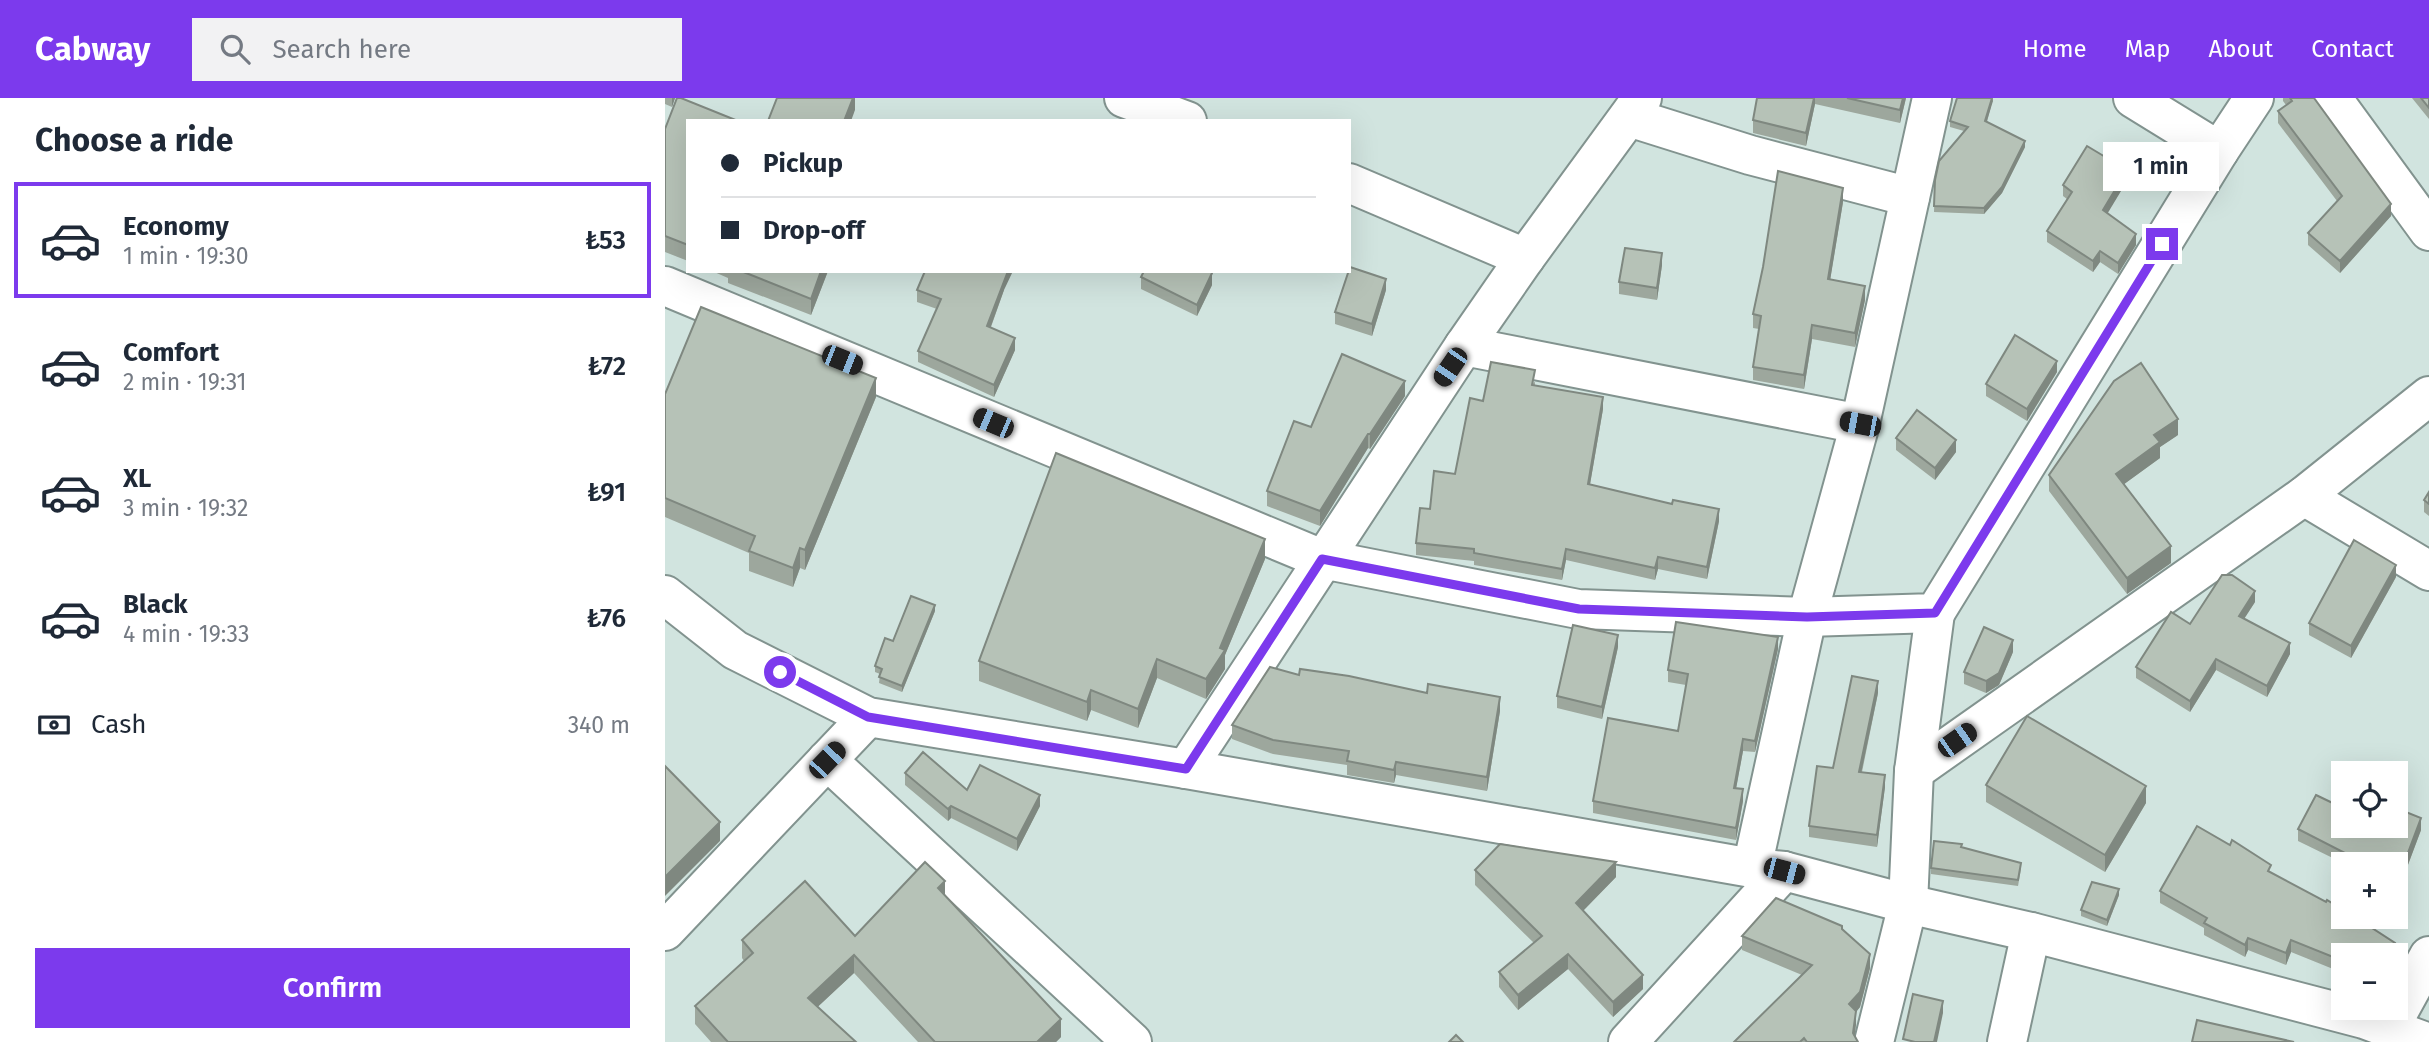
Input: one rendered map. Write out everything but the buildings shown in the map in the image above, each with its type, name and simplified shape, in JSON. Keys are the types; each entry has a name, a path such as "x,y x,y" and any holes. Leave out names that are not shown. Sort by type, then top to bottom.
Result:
{"street":[{"path":"1124,98 1182,119"},
{"path":"1631,1041 1768,870 1807,617 1860,424 1932,98"},
{"path":"2133,98 2219,152"},
{"path":"1874,1042 1908,904 1914,771 1935,613 2254,98"},
{"path":"2332,98 2429,230"},
{"path":"1186,769 1464,345 1635,107 1750,155 1910,197"},
{"path":"1351,185 1525,258"},
{"path":"665,286 1322,559 1579,609 1807,617 1935,613"},
{"path":"1464,345 1860,424"},
{"path":"1914,771 2304,496 2429,396"},
{"path":"2304,496 2429,571"},
{"path":"665,595 735,650 868,717 1768,870 2031,932 2371,1030 2426,1042"},
{"path":"665,931 868,717"},
{"path":"827,760 1132,1042"},
{"path":"2007,1042 2031,932"},
{"path":"2371,1030 2429,956"}],"route":[{"path":"780,672 868,717 1186,769 1322,559 1579,609 1807,617 1935,613 2162,244"}]}
